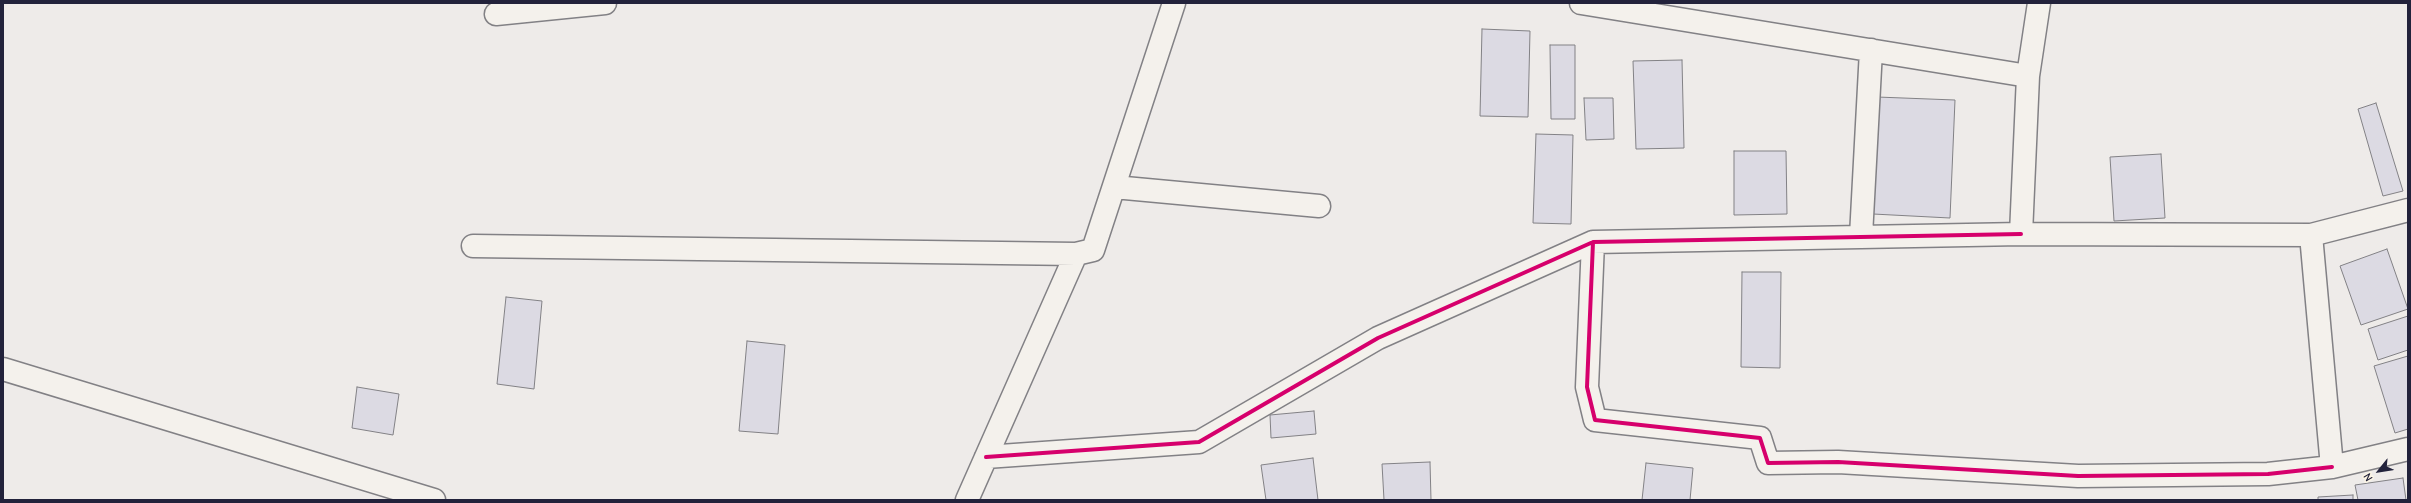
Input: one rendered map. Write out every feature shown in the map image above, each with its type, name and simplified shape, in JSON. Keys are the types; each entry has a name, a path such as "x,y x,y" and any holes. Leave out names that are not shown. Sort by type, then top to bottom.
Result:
{"street":[{"path":"496,14 605,3"},
{"path":"473,246 1076,254 1093,250 1174,3"},
{"path":"1582,3 2028,76"},
{"path":"2021,234 2028,76 2039,3"},
{"path":"1861,236 1871,50"},
{"path":"1114,187 1319,206"},
{"path":"986,457 1199,442 1378,338 1593,242 2021,234 2311,236 2408,210"},
{"path":"2311,236 2332,467"},
{"path":"1593,242 1587,387 1595,420 1760,438 1768,463 1838,462 2078,476 2268,474 2332,467 2408,449"},
{"path":"967,500 1076,254"},
{"path":"3,369 434,500"}],"building":[{"path":"1482,29 1530,31 1528,117 1480,116"},
{"path":"1550,45 1575,45 1575,119 1551,119"},
{"path":"1682,60 1684,148 1636,149 1633,61"},
{"path":"1877,97 1955,100 1950,218 1873,214"},
{"path":"1584,98 1613,98 1614,139 1586,140"},
{"path":"2376,103 2403,191 2383,196 2358,109"},
{"path":"1536,134 1573,135 1571,224 1533,223"},
{"path":"1734,151 1786,151 1787,214 1734,215"},
{"path":"2161,154 2165,218 2114,221 2110,157"},
{"path":"2387,249 2408,309 2361,325 2340,266"},
{"path":"1742,272 1781,272 1780,368 1741,367"},
{"path":"506,297 542,301 534,389 497,384"},
{"path":"2408,316 2408,350 2378,360 2368,329"},
{"path":"747,341 785,345 778,434 739,431"},
{"path":"2408,356 2408,429 2395,433 2374,366"},
{"path":"357,387 399,394 393,435 352,428"},
{"path":"1314,411 1316,434 1271,438 1270,415"},
{"path":"1313,458 1318,500 1266,500 1261,465"},
{"path":"1430,462 1431,500 1384,500 1382,464"},
{"path":"1646,463 1693,468 1690,500 1642,500"},
{"path":"2403,478 2406,500 2358,500 2355,485"},
{"path":"2353,495 2353,500 2318,500 2318,497"}],"cycle path":[{"path":"2021,234 1593,242 1587,387 1595,420 1760,438 1768,463 1838,462 2078,476 2268,474 2332,467"},
{"path":"986,457 1199,442 1378,338 1593,242"}]}
